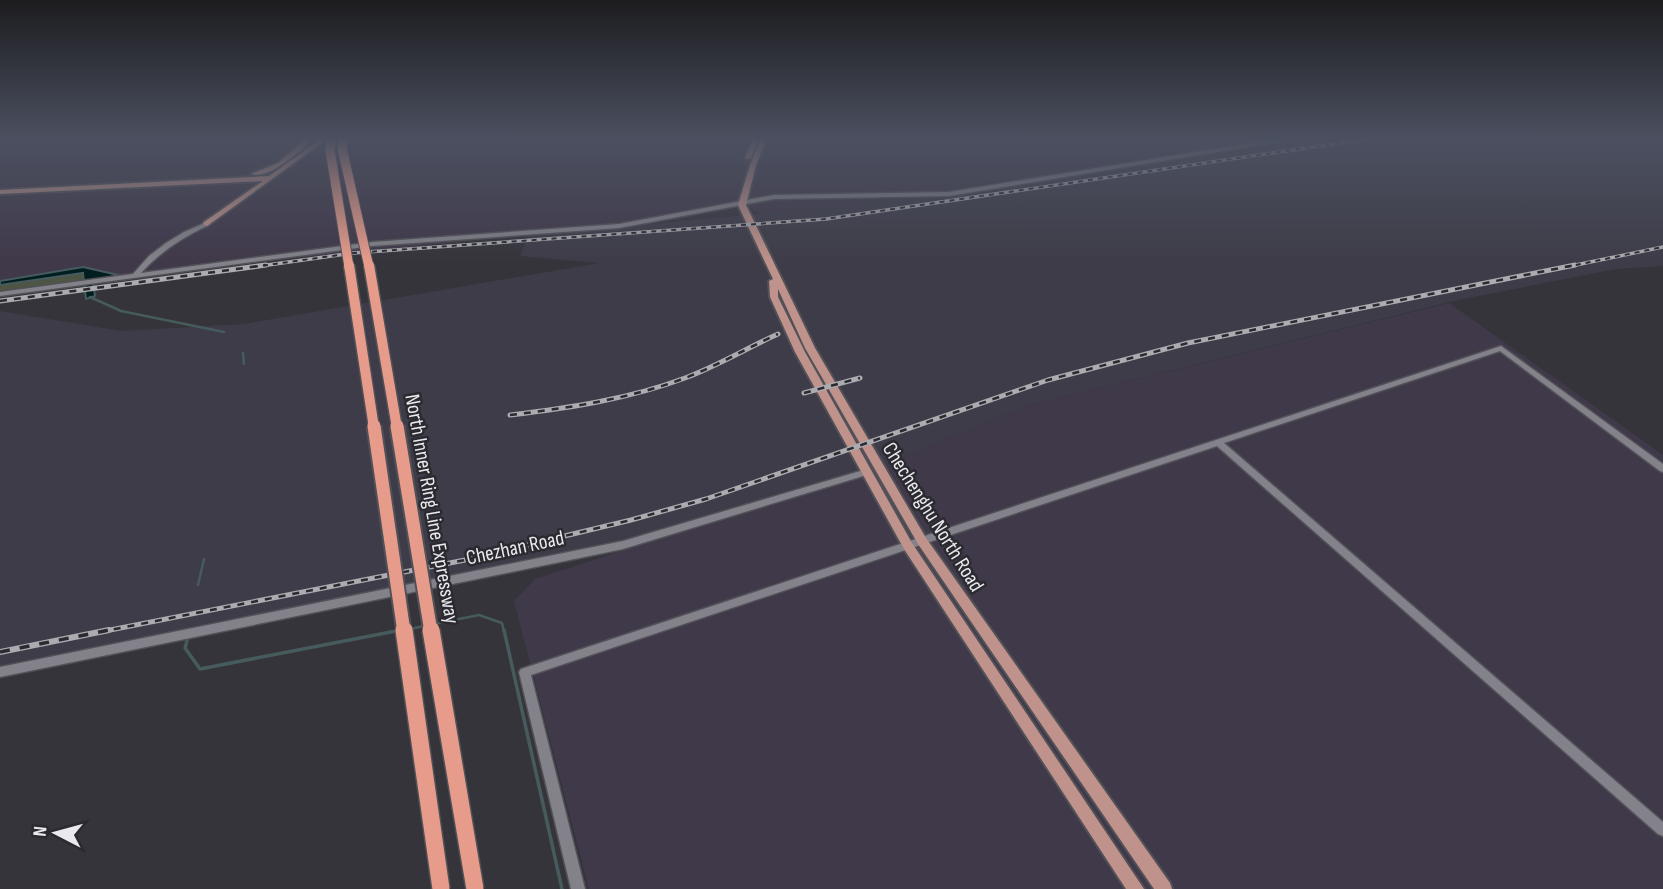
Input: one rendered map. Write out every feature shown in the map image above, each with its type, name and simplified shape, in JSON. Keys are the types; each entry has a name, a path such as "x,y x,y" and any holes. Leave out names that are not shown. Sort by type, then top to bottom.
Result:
{"highway":[{"name":"North Inner Ring Line Expressway","path":"335,179 362,342 441,889"},
{"name":"North Inner Ring Line Expressway","path":"349,179 370,270 475,889"}],"main road":[{"path":"227,181 232,179"},
{"path":"738,206 745,179"},
{"path":"738,206 747,179"},
{"path":"0,194 265,180"},
{"path":"206,224 265,180"},
{"path":"206,224 265,180"},
{"path":"227,181 242,186 243,194"},
{"name":"Chechenghu North Road","path":"738,206 775,284 775,297 800,352 908,546 1136,889"},
{"name":"Chechenghu North Road","path":"738,206 810,348 922,541 1164,889"}],"street":[{"path":"0,294 372,244 619,226 792,195 949,194 1038,179"},
{"path":"136,274 156,252 180,235 206,224"},
{"path":"578,889 525,672 1501,348 1663,469"},
{"path":"1219,443 1663,830"},
{"name":"Chezhan Road","path":"0,672 623,545 867,472"}],"shaded area":[{"path":"0,179 1012,179 837,206 763,214 742,205 619,226 136,274 0,293"},
{"path":"1012,179 1663,179 1663,266 1616,269 1458,300 1027,406 867,472 623,545 0,673 0,311 121,331 244,324 599,263 520,256 528,236 837,206"},
{"path":"83,267 118,275 93,283 95,296 86,299 83,273 0,285 0,281"},
{"path":"84,273 84,280 0,291 0,285"},
{"path":"1449,303 1663,455 1663,889 589,889 514,601 535,579 867,472 1027,406"}],"waterway":[{"path":"90,297 121,311 224,332"},
{"path":"243,353 244,364"},
{"path":"198,585 204,559"},
{"path":"434,624 479,615 502,623 504,632"},
{"path":"410,629 424,626"},
{"path":"504,630 562,889"},
{"path":"187,641 185,648 200,669 396,631 390,632"}],"railway":[{"path":"253,267 353,253 826,219 1093,179"},
{"path":"1566,267 1663,247"},
{"path":"0,301 266,265"},
{"path":"100,632 465,560 631,520 706,499 1048,380 1188,343 1575,265"},
{"path":"510,415 599,402 642,392 709,368 778,334"},
{"path":"804,393 860,378"},
{"path":"0,652 109,630"}]}
